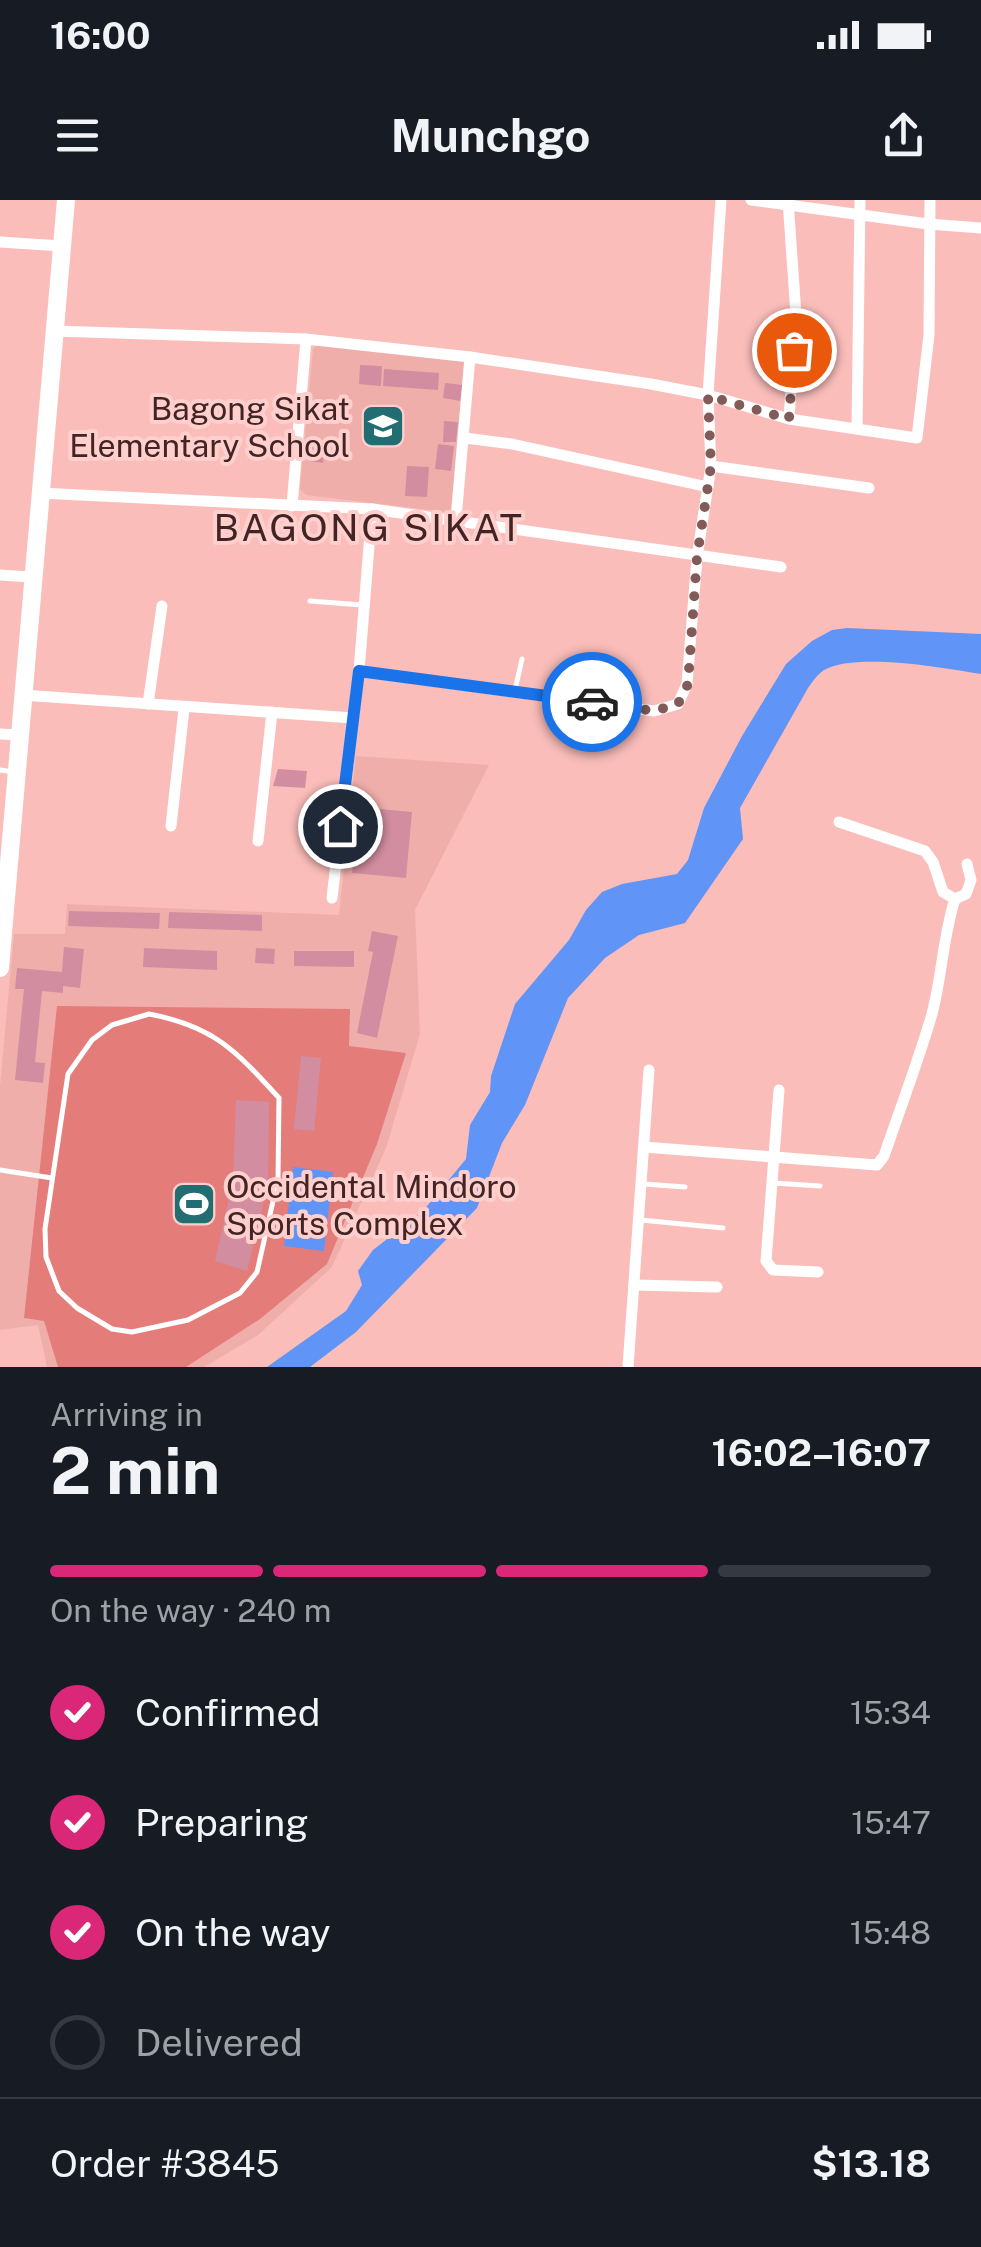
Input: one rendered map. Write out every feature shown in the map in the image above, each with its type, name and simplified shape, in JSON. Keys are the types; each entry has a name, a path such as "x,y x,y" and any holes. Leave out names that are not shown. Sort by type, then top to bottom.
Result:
{"main road":[{"path":"0,968 8,771 20,735 66,200"}],"street":[{"path":"359,671 654,711 678,704 688,684 697,557 711,466 708,396 722,200"},
{"path":"751,200 981,228"},
{"path":"856,429 860,200"},
{"path":"54,330 306,339 470,357 708,396 789,419 917,438 929,335 930,200"},
{"path":"788,202 796,315 789,419"},
{"path":"0,242 62,246"},
{"path":"292,506 306,339"},
{"path":"456,519 470,357"},
{"path":"465,438 512,444 708,486"},
{"path":"711,466 869,488"},
{"path":"39,494 372,509 781,567"},
{"path":"332,898 366,605 372,509"},
{"path":"0,575 32,577"},
{"path":"148,704 162,606"},
{"path":"22,695 353,718"},
{"path":"171,826 184,708"},
{"path":"258,840 272,712"},
{"path":"0,734 20,735"},
{"path":"839,822 925,851 943,892 955,898 962,899 971,880 967,864"},
{"path":"644,1147 773,1159 881,1162 932,1015 955,898"},
{"path":"628,1367 649,1070"},
{"path":"779,1090 766,1261 774,1270 818,1272"},
{"path":"634,1285 717,1288"}],"lane":[{"path":"310,601 366,605"},
{"path":"515,692 522,659"},
{"path":"149,1014 184,1020 234,1048 279,1098 278,1179 257,1272 240,1293 188,1320 132,1332 112,1329 77,1308 59,1291 46,1258 44,1228 52,1178 68,1074 92,1040 128,1019 149,1014"},
{"path":"0,1170 52,1178"},
{"path":"771,1182 820,1186"},
{"path":"641,1184 685,1187"},
{"path":"638,1220 723,1228"}],"shaded area":[{"name":"Bagong Sikat Elementary School","path":"318,345 464,360 467,364 452,509 447,512 306,495 300,489 313,349"},
{"path":"356,756 489,765 415,910 420,1034 386,1148 332,1267 258,1335 204,1367 47,1367 38,1325 0,1330 0,1086 14,934 65,934 67,904 339,915"},
{"name":"Occidental Mindoro Sports Complex","path":"57,1006 350,1009 349,1046 406,1053 377,1144 327,1264 260,1319 186,1367 58,1367 44,1321 24,1318"}],"water":[{"path":"832,630 981,634 981,674 878,662 857,662 824,670 808,688 740,808 743,839 685,923 639,935 605,958 568,998 525,1105 502,1143 477,1208 356,1332 310,1367 267,1367 346,1311 362,1285 358,1271 373,1250 423,1211 466,1159 470,1125 490,1092 491,1076 515,1004 569,940 586,910 602,892 622,884 677,874 688,860 704,808 786,664 812,641"},
{"path":"293,1167 333,1172 324,1251 284,1246"}],"building":[{"path":"360,365 382,366 381,386 359,384"},
{"path":"384,369 439,373 438,390 383,386"},
{"path":"445,383 463,385 460,401 443,398"},
{"path":"444,421 458,422 456,442 443,442"},
{"path":"312,439 326,440 323,463 310,461"},
{"path":"438,444 454,446 451,471 435,469"},
{"path":"407,466 429,467 427,497 405,496"},
{"path":"278,769 307,771 305,788 273,786"},
{"path":"359,807 412,812 406,878 352,873"},
{"path":"69,911 160,913 159,929 68,926"},
{"path":"169,912 262,915 262,931 168,928"},
{"path":"372,931 398,936 377,1038 357,1033 373,952 368,951"},
{"path":"64,947 84,949 80,988 63,986 63,993 42,991 35,1062 45,1063 43,1083 15,1080 24,989 15,989 17,968 62,972"},
{"path":"144,948 217,951 217,970 143,967"},
{"path":"256,948 275,949 274,964 255,963"},
{"path":"294,951 354,951 354,967 294,966"},
{"path":"301,1056 321,1058 314,1131 294,1129"},
{"path":"236,1100 269,1102 268,1184 247,1271 215,1261 233,1180"}],"way so far":[{"path":"592,702 654,711 678,704 688,684 697,557 711,466 708,396 789,419 794,350"}],"place":[{"name":"Bagong Sikat Elementary School","path":"383,426"},
{"name":"Occidental Mindoro Sports Complex","path":"194,1204"}],"district":[{"name":"BAGONG SIKAT","path":"369,527"}],"route":[{"path":"340,826 359,671 592,702"}]}
